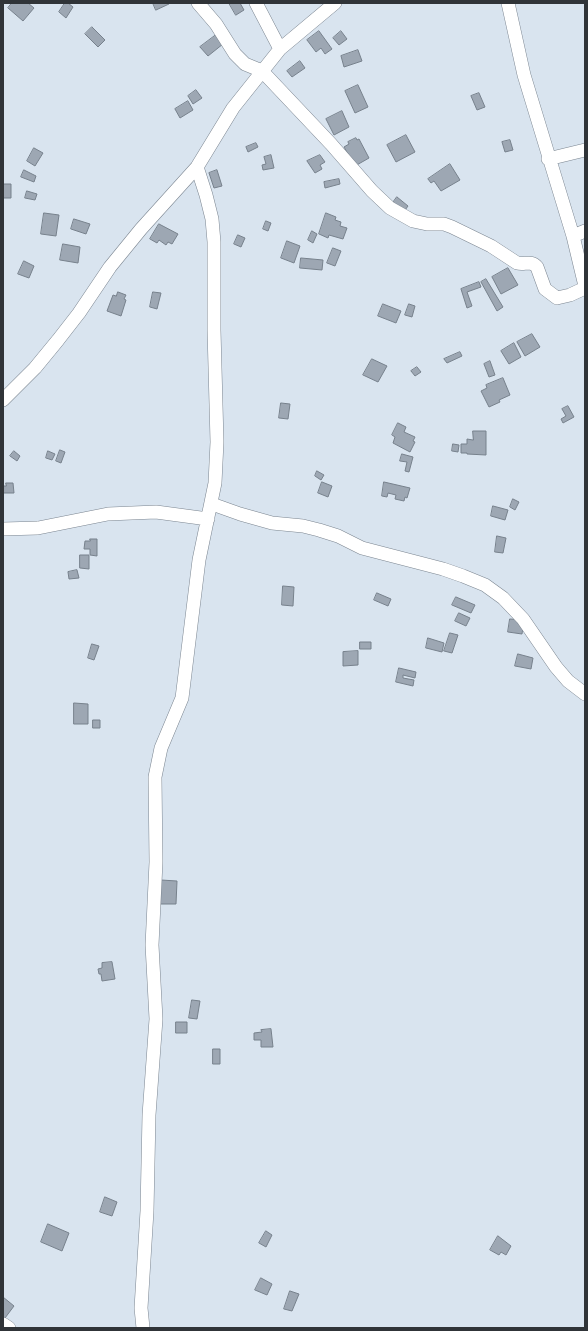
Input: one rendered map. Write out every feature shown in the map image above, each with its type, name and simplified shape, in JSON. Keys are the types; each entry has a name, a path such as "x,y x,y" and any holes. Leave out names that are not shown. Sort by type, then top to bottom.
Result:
{"street":[{"path":"198,3 216,24 235,54 245,64 262,71 372,191 390,208 413,221 427,224 444,224 452,227 491,246 517,263 521,264 531,262 535,264 545,289 557,298 570,295 585,287 573,236 548,159 524,75 508,3"},
{"path":"256,3 280,48"},
{"path":"3,400 35,368 79,313 110,267 141,229 197,167 232,108 280,48 335,3"},
{"path":"548,159 585,150"},
{"path":"143,1328 141,1308 147,1211 149,1115 156,1019 152,945 156,862 155,777 161,748 182,698 199,560 212,504 215,483 217,442 214,338 214,242 212,218 197,167"},
{"path":"573,236 585,231"},
{"path":"212,504 240,514 272,522 304,526 320,530 338,536 362,548 443,569 464,576 486,586 503,598 523,619 556,667 568,681 585,694"},
{"path":"3,529 38,528 108,514 156,512 208,519"},
{"path":"3,1324 10,1328"}],"building":[{"path":"12,3 28,3 34,8 23,21 8,8"},
{"path":"65,3 68,3 73,7 66,18 59,12"},
{"path":"153,3 168,3 169,4 156,10"},
{"path":"229,3 240,3 244,10 236,15"},
{"path":"92,27 105,40 98,47 85,34"},
{"path":"319,31 332,49 325,54 321,48 316,52 307,40"},
{"path":"341,31 347,39 339,45 333,38"},
{"path":"216,35 223,44 208,56 200,47"},
{"path":"358,50 362,61 344,67 341,56"},
{"path":"300,61 305,68 292,77 287,71"},
{"path":"358,85 368,107 355,113 345,91"},
{"path":"196,90 202,98 193,104 188,96"},
{"path":"479,93 485,107 477,110 471,96"},
{"path":"188,101 193,110 180,118 175,109"},
{"path":"342,111 349,127 334,135 326,119"},
{"path":"406,135 415,152 396,162 387,145"},
{"path":"356,138 357,140 359,139 369,158 355,166 344,147 349,144 348,142"},
{"path":"510,140 513,150 505,152 502,142"},
{"path":"256,143 258,147 248,152 246,147"},
{"path":"34,148 43,153 35,166 27,161"},
{"path":"271,155 274,168 263,170 262,165 266,164 264,157"},
{"path":"320,155 325,162 320,165 322,169 315,173 307,161"},
{"path":"450,164 460,180 441,191 434,181 431,183 428,179"},
{"path":"24,170 36,176 34,182 21,177"},
{"path":"217,170 222,186 214,188 209,173"},
{"path":"339,179 340,184 325,188 324,182"},
{"path":"3,184 11,184 11,198 3,198"},
{"path":"27,191 37,194 35,200 25,198"},
{"path":"397,197 408,206 403,213 392,204"},
{"path":"44,213 59,215 56,236 41,234"},
{"path":"326,213 336,217 335,220 341,222 340,226 347,228 343,239 329,235 328,238 319,234"},
{"path":"74,219 90,224 86,234 71,229"},
{"path":"266,221 271,223 268,231 263,229"},
{"path":"159,224 178,234 172,244 168,242 166,245 159,240 157,243 150,239"},
{"path":"312,231 317,234 313,243 308,240"},
{"path":"238,235 245,238 241,247 234,244"},
{"path":"287,241 300,246 294,263 281,258"},
{"path":"63,244 80,247 78,263 60,260"},
{"path":"333,248 341,251 335,266 327,263"},
{"path":"301,258 323,260 322,270 300,268"},
{"path":"24,261 34,266 29,278 18,274"},
{"path":"508,268 518,285 501,294 492,277"},
{"path":"486,279 503,307 497,311 481,282"},
{"path":"479,282 481,287 467,292 472,306 467,308 461,289"},
{"path":"118,292 126,295 121,316 107,311 113,295 116,296"},
{"path":"153,292 161,293 157,309 150,307"},
{"path":"383,304 401,311 396,323 378,316"},
{"path":"409,304 415,306 412,317 405,315"},
{"path":"532,334 540,347 525,356 517,342"},
{"path":"514,343 521,357 509,364 501,351"},
{"path":"460,352 462,356 447,363 444,359"},
{"path":"372,359 387,366 378,382 363,375"},
{"path":"490,361 495,375 489,377 484,364"},
{"path":"417,367 421,372 415,376 411,371"},
{"path":"503,378 510,395 489,407 481,391 487,388 486,385"},
{"path":"281,403 290,404 288,419 279,418"},
{"path":"568,406 574,417 563,423 561,419 566,416 562,409"},
{"path":"398,423 406,427 404,432 415,437 413,441 415,442 410,452 393,443 395,437 392,435"},
{"path":"473,431 486,431 486,455 461,453 461,444 467,444 467,439 473,440"},
{"path":"453,444 459,445 458,452 452,451"},
{"path":"60,450 65,452 61,463 56,461"},
{"path":"14,451 20,456 17,461 10,456"},
{"path":"48,451 55,454 52,460 46,458"},
{"path":"402,454 413,457 409,472 405,471 407,462 400,461"},
{"path":"317,471 324,475 321,480 315,476"},
{"path":"322,482 332,486 328,497 318,493"},
{"path":"384,482 410,488 407,498 405,497 404,501 395,499 396,495 388,493 387,497 382,496"},
{"path":"6,483 13,483 14,493 3,493 3,486 6,486"},
{"path":"513,499 519,502 515,510 510,507"},
{"path":"493,506 508,510 505,520 491,516"},
{"path":"497,536 506,538 503,553 495,552"},
{"path":"90,539 97,539 97,556 90,555 90,549 84,549 85,541 90,541"},
{"path":"80,555 89,555 89,569 80,568"},
{"path":"77,570 79,578 69,579 68,572"},
{"path":"283,586 294,587 293,606 282,605"},
{"path":"377,593 391,599 388,606 374,600"},
{"path":"456,597 475,605 471,613 452,605"},
{"path":"459,613 470,618 466,626 455,621"},
{"path":"510,619 524,620 522,634 508,632"},
{"path":"450,633 458,635 452,653 444,651"},
{"path":"428,638 444,643 442,652 426,648"},
{"path":"360,642 371,642 371,649 360,649"},
{"path":"92,644 99,646 94,660 88,658"},
{"path":"358,651 358,665 343,666 343,652"},
{"path":"518,654 533,658 531,669 515,666"},
{"path":"399,668 416,672 415,678 403,675 403,678 414,680 413,686 396,682"},
{"path":"74,703 88,704 88,724 74,724"},
{"path":"93,720 100,720 100,728 93,728"},
{"path":"161,880 177,881 176,904 160,904"},
{"path":"112,962 115,979 102,981 101,974 99,974 98,969 102,968 102,963"},
{"path":"192,1000 200,1001 197,1019 189,1018"},
{"path":"176,1022 187,1022 187,1033 176,1033"},
{"path":"271,1029 273,1047 261,1047 261,1040 254,1040 254,1033 262,1032 261,1030"},
{"path":"213,1049 220,1049 220,1064 213,1064"},
{"path":"105,1197 117,1202 112,1216 100,1212"},
{"path":"48,1224 69,1233 62,1251 41,1242"},
{"path":"266,1231 272,1235 266,1247 259,1243"},
{"path":"498,1236 511,1246 506,1255 501,1252 499,1255 490,1250"},
{"path":"261,1278 272,1284 267,1295 255,1290"},
{"path":"290,1291 299,1294 292,1311 284,1309"},
{"path":"3,1297 14,1306 5,1318 3,1316"}]}
